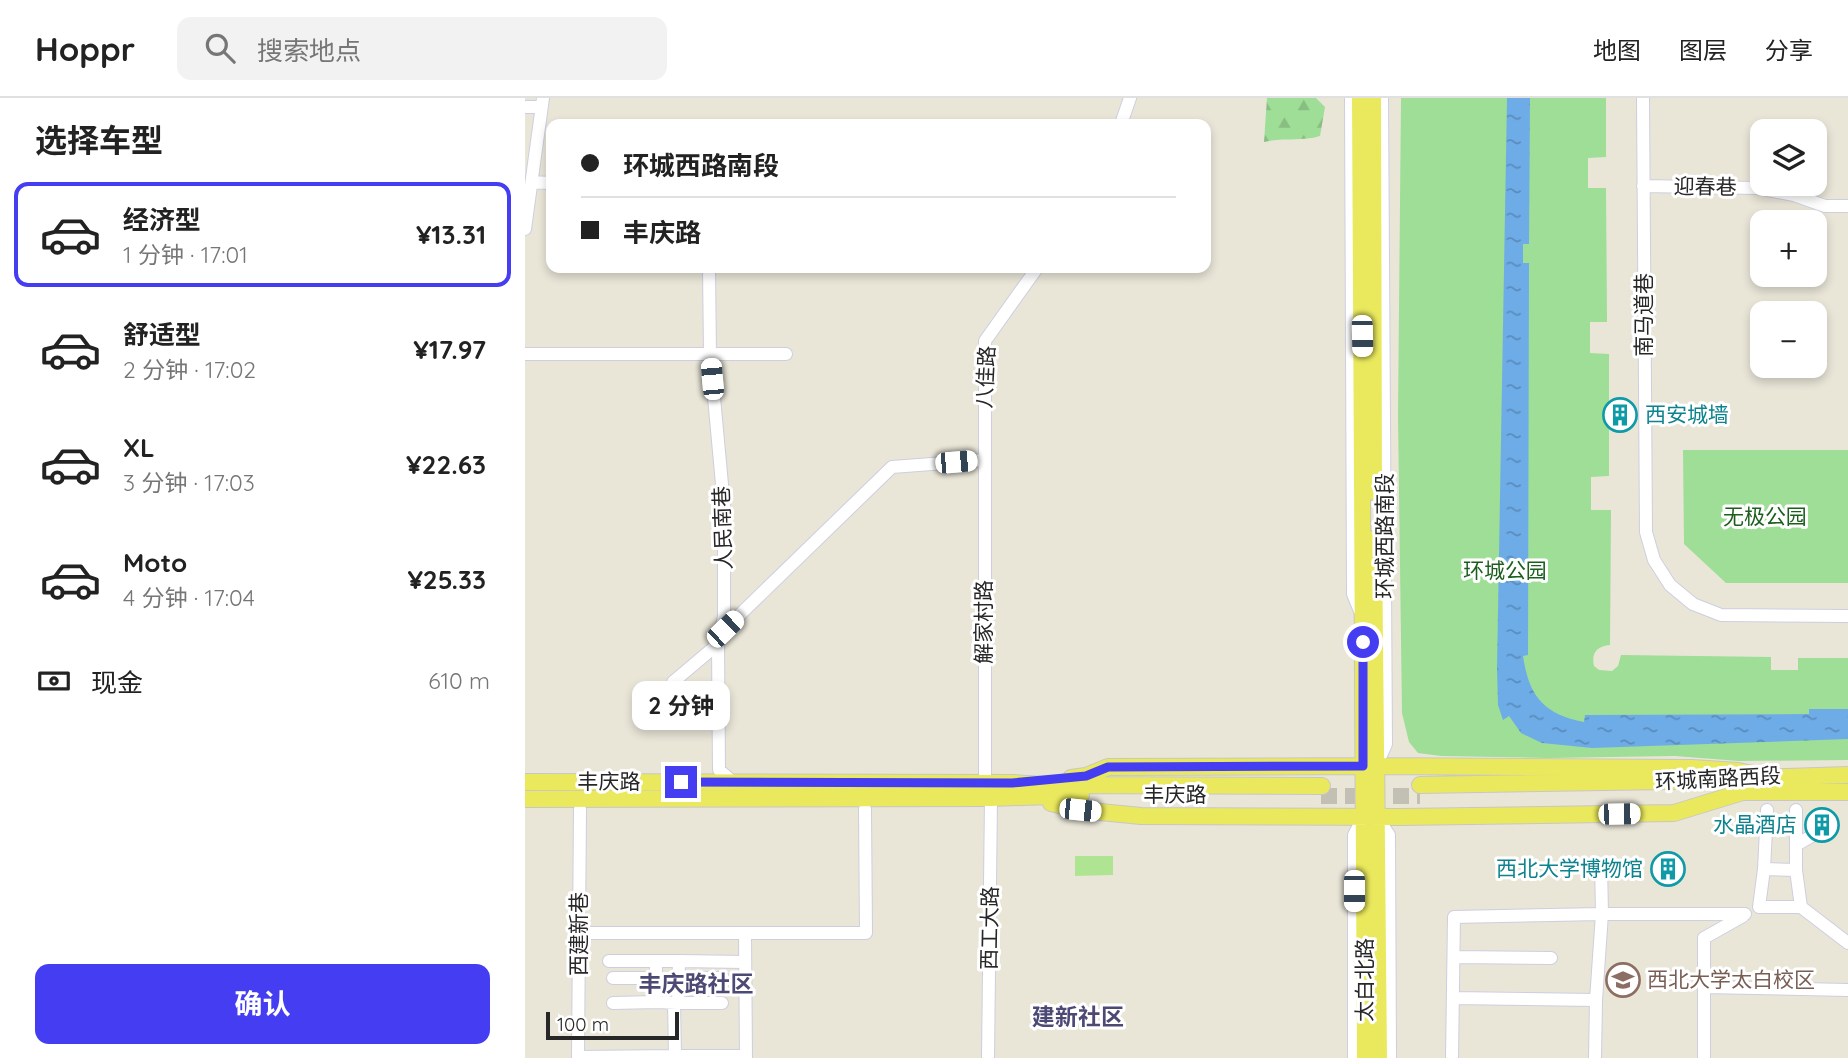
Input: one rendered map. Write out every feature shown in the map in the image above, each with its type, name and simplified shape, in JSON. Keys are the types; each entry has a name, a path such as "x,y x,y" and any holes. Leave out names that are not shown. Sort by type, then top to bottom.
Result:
{"main road":[{"name":"环城西路南段","path":"1360,98 1363,617 1370,766"},
{"name":"环城西路南段","path":"1370,817 1374,574 1373,98"},
{"path":"1012,783 1086,776 1108,767 1692,768 1738,771 1769,777"},
{"name":"环城南路西段","path":"1848,775 1420,791 1848,792"},
{"name":"丰庆路","path":"525,782 733,782 992,793 1084,795 1322,791 1012,783 992,793 525,799"},
{"path":"992,793 1010,801 1056,803 1080,810 1142,816 1370,817 1674,813 1746,791"},
{"name":"太白北路","path":"1365,1058 1370,817"},
{"name":"太白北路","path":"1370,817 1379,1058"}],"street":[{"path":"1123,119 1130,98"},
{"name":"环城西路南段","path":"1351,98 1353,594 1363,617"},
{"name":"环城西路南段","path":"1370,766 1386,744 1382,98"},
{"name":"南马道巷","path":"1643,98 1646,532 1654,560 1670,585 1693,604 1721,615 1848,616"},
{"path":"525,107 542,103 525,229"},
{"path":"532,182 546,183"},
{"name":"迎春巷","path":"1643,186 1757,188 1794,195 1825,206 1848,206"},
{"name":"人民南巷","path":"709,273 710,354 724,506 724,616 718,644 719,770 733,782"},
{"name":"八佳路","path":"984,460 985,341 1033,273"},
{"path":"525,354 786,354"},
{"path":"673,682 718,644 725,629 892,467 984,460"},
{"name":"解家村路","path":"984,460 992,793"},
{"path":"1374,574 1385,598"},
{"name":"西工大路","path":"988,1058 992,793"},
{"name":"西建新巷","path":"578,1057 580,809"},
{"path":"579,933 866,933 865,809"},
{"path":"1759,907 1767,810"},
{"path":"1796,810 1796,870 1801,907"},
{"path":"1354,1058 1354,835 1370,817 1389,835 1390,1058"},
{"path":"1796,845 1817,833"},
{"path":"1595,1058 1602,914 1601,864"},
{"path":"1764,869 1796,870"},
{"path":"1704,1058 1704,938 1759,907 1801,907 1848,943"},
{"path":"1452,1058 1454,917 1745,914"},
{"path":"578,1057 745,1057 745,934"},
{"path":"1454,957 1551,958"},
{"path":"609,961 745,962"},
{"path":"675,1056 678,961"},
{"path":"656,962 656,1002"},
{"path":"613,978 656,978"},
{"path":"678,978 723,978"},
{"path":"1704,987 1848,990"},
{"path":"1453,998 1596,1000"},
{"path":"613,1003 722,1003"}],"green space":[{"path":"1267,98 1316,98 1325,107 1320,136 1264,142"},
{"name":"环城公园","path":"1401,98 1606,98 1606,157 1588,158 1588,188 1606,188 1607,322 1590,322 1590,353 1609,354 1609,476 1591,477 1591,510 1611,510 1610,645 1596,651 1593,657 1594,666 1599,670 1612,671 1618,666 1621,655 1771,657 1771,670 1798,670 1798,658 1848,658 1848,760 1739,761 1675,756 1441,756 1418,753 1409,742 1402,713 1398,416"},
{"name":"无极公园","path":"1683,450 1848,450 1848,583 1726,583 1684,544"},
{"path":"1075,856 1113,856 1113,875 1075,876"}],"water":[{"path":"1507,98 1530,98 1529,244 1523,244 1523,263 1529,263 1528,655 1523,656 1534,692 1540,701 1558,714 1584,722 1585,715 1809,714 1809,709 1848,709 1848,739 1592,748 1542,743 1521,733 1509,716 1503,720 1498,705 1497,668"}],"tunnel":[{"path":"1321,796 1420,796"}],"place":[{"name":"西安城墙","path":"1620,415"},
{"name":"水晶酒店","path":"1822,825"},
{"name":"西北大学博物馆","path":"1668,869"},
{"name":"西北大学太白校区","path":"1623,980"}],"district":[{"name":"丰庆路社区","path":"696,984"},
{"name":"建新社区","path":"1078,1017"}],"route":[{"path":"681,782 1012,783 1086,776 1108,767 1363,766 1363,642"}]}
